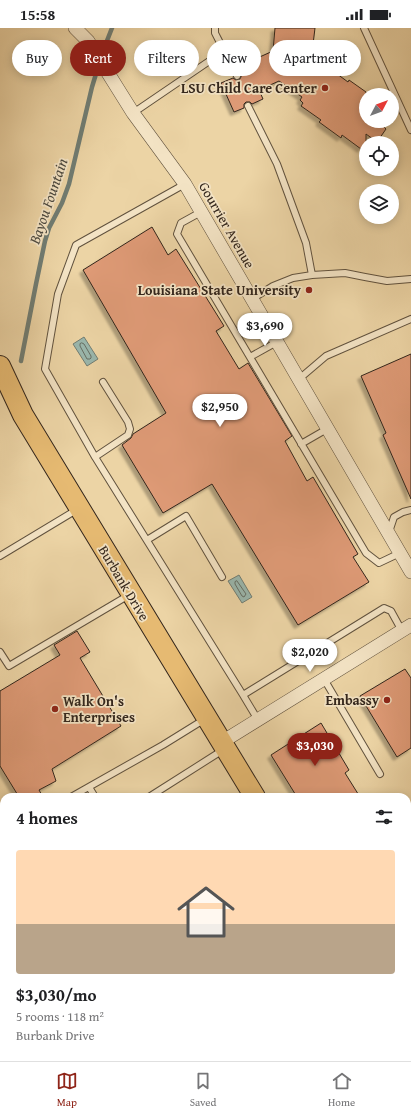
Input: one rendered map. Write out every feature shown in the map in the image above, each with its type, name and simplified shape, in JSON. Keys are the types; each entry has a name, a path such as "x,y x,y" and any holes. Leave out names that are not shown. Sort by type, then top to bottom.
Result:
{"main road":[{"name":"Burbank Drive","path":"0,366 23,415 252,793"}],"street":[{"name":"Gourrier Avenue","path":"75,28 88,41 130,108 185,184 411,572"},
{"path":"224,745 258,720 406,628"}],"lane":[{"path":"215,28 214,33 218,40"},
{"path":"364,28 411,130"},
{"path":"130,108 207,61"},
{"path":"248,106 277,164 306,244 312,275"},
{"path":"185,184 76,246 58,294 44,369 95,456 258,720"},
{"path":"201,212 181,223 177,234 366,553 379,563 400,553"},
{"path":"252,300 273,286 293,278 312,275 346,273 387,281 411,279"},
{"path":"299,379 326,356 411,319"},
{"path":"250,357 277,342"},
{"path":"95,456 128,435 130,429 128,422 103,382"},
{"path":"301,444 327,429"},
{"path":"0,556 79,508"},
{"path":"388,534 394,517 411,510"},
{"path":"147,540 186,516 222,577"},
{"path":"0,652 9,666 131,594"},
{"path":"243,695 384,608 391,611 406,628"},
{"path":"324,679 380,774"},
{"path":"79,793 207,718"},
{"path":"155,793 224,745"},
{"path":"89,787 93,793"}],"water":[{"path":"84,337 98,359 87,366 73,344"},
{"path":"239,575 252,597 242,603 228,581"}],"building":[{"name":"LSU Child Care Center","path":"275,28 315,28 314,40 274,40"},
{"name":"LSU Child Care Center","path":"269,53 269,76 340,76 348,82 349,80 360,88 359,88 359,128 386,129 381,136 369,136 366,134 366,136 359,136 359,148 342,135 341,138 319,122 321,120 301,106 303,103 300,100 302,97 279,81 259,90 263,99 252,104 250,102 246,102 244,104 244,108 234,112 221,83 233,78 239,80 241,76 261,76 261,56"},
{"path":"152,227 168,255 176,249 224,326 216,331 239,369 248,363 292,436 285,441 307,481 313,477 358,554 353,557 369,582 298,625 212,484 163,513 122,445 131,438 133,434 166,413 83,270"},
{"path":"411,354 411,499 383,435 386,433 361,376"},
{"name":"Walk On's Enterprises","path":"77,631 90,652 80,658 121,726 52,769 56,781 39,790 41,793 17,793 0,766 0,691 60,655 54,645"},
{"name":"Embassy","path":"405,669 411,678 411,748 397,757 360,696"},
{"path":"321,723 349,770 345,773 358,793 295,793 271,755"}],"waterway":[{"name":"Bayou Fountain","path":"107,40 112,28"},
{"name":"Bayou Fountain","path":"21,361 45,241 49,228 62,203 69,184 95,76"}],"place":[{"name":"LSU Child Care Center","path":"325,88"},
{"name":"Louisiana State University","path":"309,290"},
{"name":"Embassy","path":"387,700"},
{"name":"Walk On's Enterprises","path":"55,709"}]}
